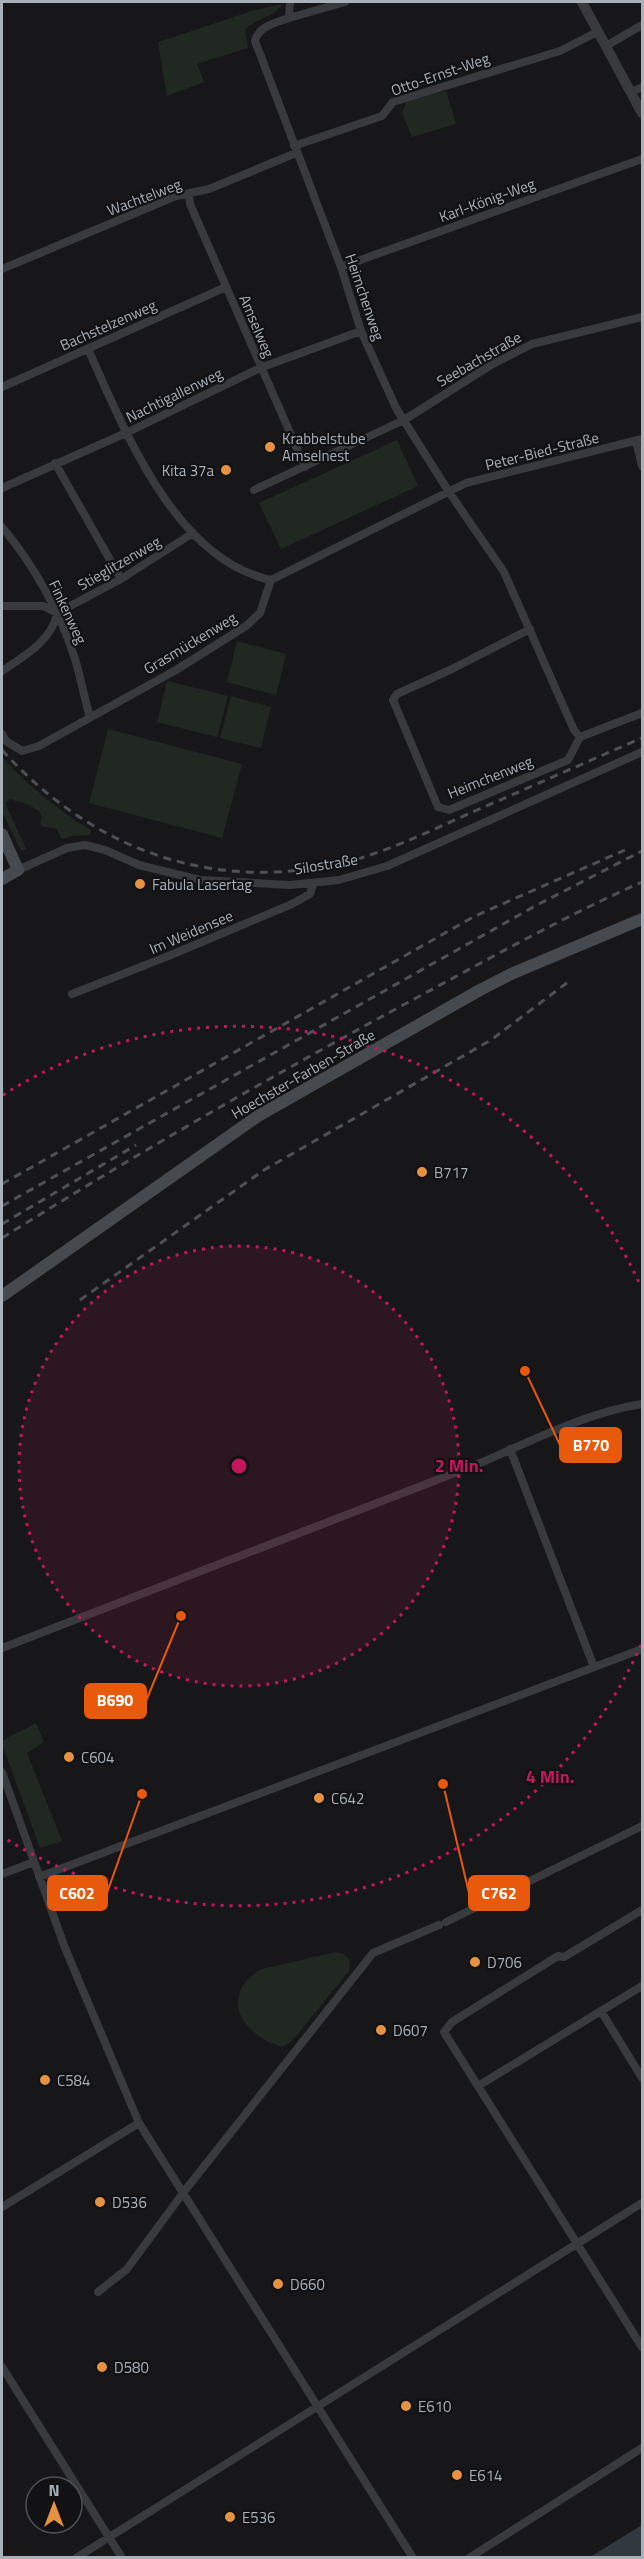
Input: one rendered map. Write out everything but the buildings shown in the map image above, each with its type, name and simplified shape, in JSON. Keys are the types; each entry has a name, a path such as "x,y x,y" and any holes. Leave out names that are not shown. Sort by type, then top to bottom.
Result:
{"main road":[{"path":"2,834 18,870"},
{"name":"Silostraße","path":"2,879 18,870"},
{"name":"Hoechster-Farben-Straße","path":"2,1296 258,1116 511,974 642,919"}],"street":[{"path":"290,2 290,18 345,2"},
{"path":"582,2 642,113"},
{"name":"Heimchenweg","path":"290,18 263,28 256,34 255,41 341,267 361,331 404,420 449,492 504,572 530,629 574,730 580,737 568,760 449,810 438,807 393,700 397,694 530,629"},
{"path":"606,46 642,25"},
{"name":"Otto-Ernst-Weg","path":"295,150 382,116 393,102 560,51 599,31"},
{"path":"632,93 642,87"},
{"name":"Wachtelweg","path":"2,269 176,196 209,189 295,150"},
{"name":"Karl-König-Weg","path":"341,267 642,159"},
{"name":"Amselweg","path":"189,194 190,204 305,467"},
{"name":"Bachstelzenweg","path":"2,387 226,287"},
{"name":"Seebachstraße","path":"404,420 492,365 532,344 642,317"},
{"name":"Nachtigallenweg","path":"2,488 261,369 361,331"},
{"path":"88,349 126,433 148,475 193,533 218,555 256,577 271,580 449,492"},
{"path":"255,490 404,420"},
{"path":"639,440 642,466"},
{"name":"Peter-Bied-Straße","path":"449,492 466,483 639,440"},
{"path":"56,463 121,579"},
{"name":"Finkenweg","path":"2,527 37,578 57,613 76,660 90,717"},
{"name":"Stieglitzenweg","path":"57,613 121,579 193,533"},
{"name":"Grasmückenweg","path":"2,734 6,741 21,751 39,746 176,670 246,626 260,613 271,580"},
{"path":"2,606 43,606 57,613 53,626 42,640 2,671"},
{"path":"580,737 642,713"},
{"name":"Silostraße","path":"18,870 67,848 85,845 105,850 139,865 200,880 262,885 313,885 387,866 642,752"},
{"name":"Im Weidensee","path":"72,994 171,956 292,903 310,894 313,885"},
{"path":"2,1648 478,1464 510,1449 616,1408 642,1404"},
{"path":"510,1449 594,1667"},
{"path":"39,1877 642,1649"},
{"path":"2,1772 65,1948 139,2123 413,2558"},
{"path":"98,2292 127,2269 183,2193 373,1953 442,1924 642,1826"},
{"path":"2,1875 33,1862"},
{"path":"642,1910 564,1957 558,1956 452,2022 444,2032 642,2347"},
{"path":"478,2086 642,1986"},
{"path":"601,2011 642,2078"},
{"path":"2,2207 139,2123"},
{"path":"76,2558 642,2203"},
{"path":"2,2369 122,2558"},
{"path":"469,2558 642,2448"}],"shaded area":[{"path":"283,4 275,12 245,30 248,48 197,64 204,82 167,96 158,42 252,11"},
{"path":"446,91 456,124 412,137 402,113 407,101"},
{"path":"397,440 418,486 281,549 259,503"},
{"path":"237,641 286,654 276,695 227,682"},
{"path":"167,681 228,696 217,737 157,722"},
{"path":"231,696 271,707 261,748 220,738"},
{"path":"108,729 242,764 222,838 89,803"},
{"path":"2,757 44,797 91,830 90,835 62,839 56,828 44,827 40,823 42,817 39,811 10,799 5,803 26,849 21,851 2,812"},
{"path":"36,1723 44,1742 27,1753 62,1841 40,1848 2,1744 2,1741"},
{"path":"336,1952 348,1958 349,1971 292,2041 282,2047 271,2044 255,2033 242,2018 238,2003 241,1989 256,1973 262,1969"},
{"path":"642,2525 642,2557 590,2557"}],"railway":[{"path":"2,750 35,783 71,811 109,834 149,852 191,865 235,871 281,872 328,866 382,851 642,738"},
{"path":"2,1184 475,916 625,850"},
{"path":"2,1206 537,905 642,851"},
{"path":"2,1238 151,1147 303,1060 522,941 642,882"},
{"path":"80,1300 264,1170 491,1040 568,982"},
{"path":"2,1224 136,1145"}],"place":[{"name":"Krabbelstube Amselnest","path":"270,447"},
{"name":"Kita 37a","path":"226,470"},
{"name":"Fabula Lasertag","path":"140,884"},
{"name":"B717","path":"422,1172"},
{"name":"B770","path":"525,1371"},
{"name":"B690","path":"181,1616"},
{"name":"C604","path":"69,1757"},
{"name":"C762","path":"443,1784"},
{"name":"C602","path":"142,1794"},
{"name":"C642","path":"319,1798"},
{"name":"D706","path":"475,1962"},
{"name":"D607","path":"381,2030"},
{"name":"C584","path":"45,2080"},
{"name":"D536","path":"100,2202"},
{"name":"D660","path":"278,2284"},
{"name":"D580","path":"102,2367"},
{"name":"E610","path":"406,2406"},
{"name":"E614","path":"457,2475"},
{"name":"E536","path":"230,2517"}]}
